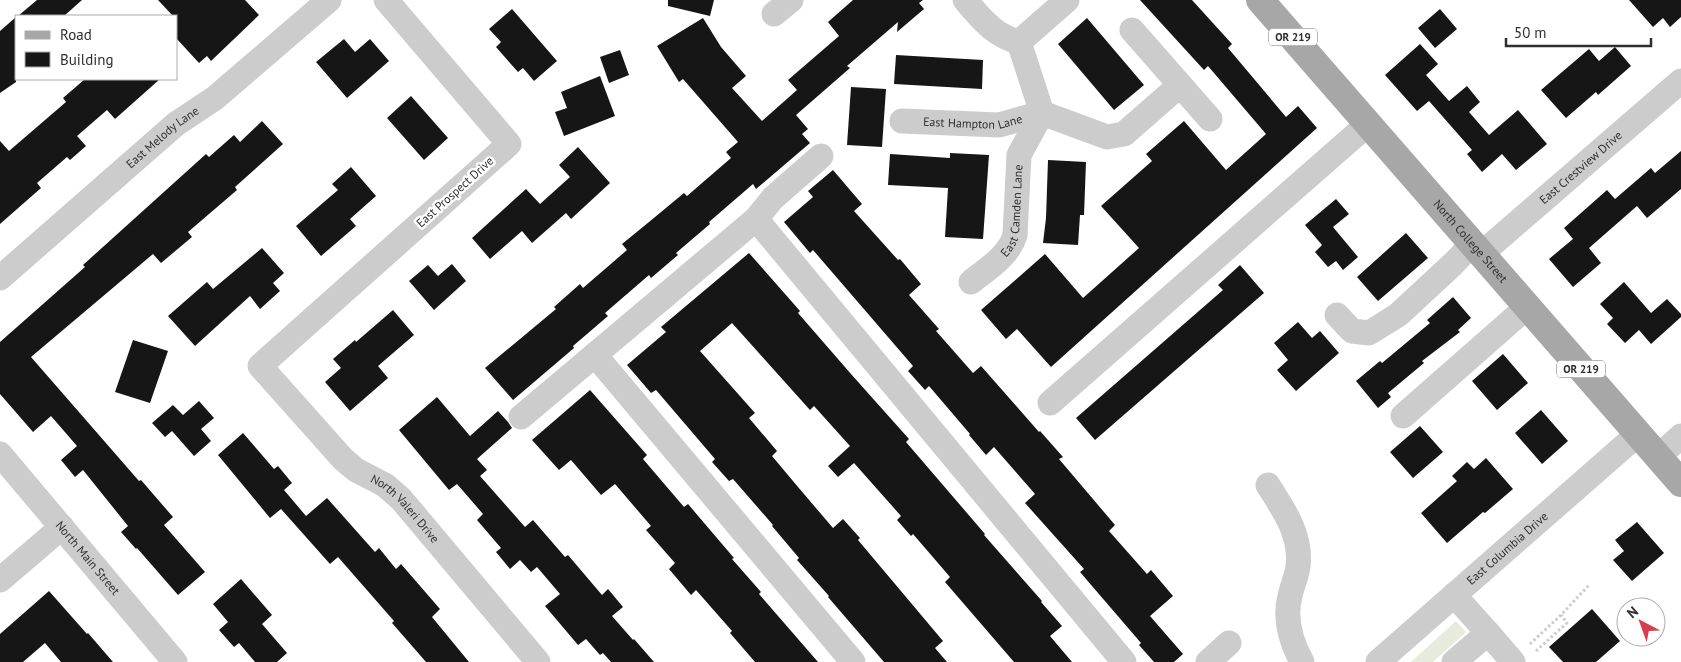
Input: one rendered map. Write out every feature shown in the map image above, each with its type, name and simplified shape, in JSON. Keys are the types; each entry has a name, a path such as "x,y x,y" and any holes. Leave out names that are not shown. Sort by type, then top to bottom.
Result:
{"main road":[{"name":"North College Street","path":"1260,0 1681,483"}],"street":[{"name":"East Melody Lane","path":"0,278 176,124 215,98 329,0"},
{"name":"East Prospect Drive","path":"260,366 509,144 386,0"},
{"path":"965,0 984,21 1004,38 1018,42"},
{"path":"1018,42 1067,0"},
{"path":"1132,30 1210,119"},
{"path":"1018,42 1042,113 1107,137 1124,134 1180,85"},
{"name":"East Crestview Drive","path":"1337,315 1352,331 1369,333 1398,314 1453,264 1476,249 1681,81"},
{"name":"East Hampton Lane","path":"902,121 999,125 1042,113"},
{"name":"East Camden Lane","path":"971,282 1006,252 1012,244 1015,235 1019,155 1042,113"},
{"path":"1050,404 1368,124"},
{"path":"521,417 756,219 772,198 821,156"},
{"path":"756,219 1124,662"},
{"path":"1403,416 1527,307"},
{"path":"595,354 853,662"},
{"name":"North Valeri Drive","path":"260,366 343,459 356,470 385,485 401,499 538,662"},
{"name":"East Columbia Drive","path":"1378,662 1638,434"},
{"path":"1658,457 1681,436"},
{"name":"North Main Street","path":"0,454 175,662"},
{"path":"1268,485 1290,522 1297,544 1298,566 1289,599 1288,622 1294,647 1302,662"},
{"path":"0,580 62,527"},
{"path":"1454,595 1513,662"},
{"path":"1454,662 1488,633"},
{"path":"1208,662 1229,644"}],"path":[{"path":"1530,644 1588,585"},
{"path":"1536,651 1567,623 1560,615"}],"shaded area":[{"path":"1456,621 1466,632 1433,662 1411,662"}],"building":[{"path":"37,0 82,0 65,15 19,15"},
{"path":"158,0 245,0 259,15 211,61 207,56 199,63 178,40 178,15 172,15"},
{"path":"668,0 714,0 710,16 668,6"},
{"path":"853,0 923,0 919,3 924,9 897,32 898,22 847,66 850,68 796,115 808,129 802,134 810,143 756,189 753,184 709,222 710,224 676,253 678,255 651,278 649,275 605,313 608,316 513,400 485,368 556,309 554,307 580,284 583,288 627,250 622,244 684,193 687,196 731,158 726,152 738,142 683,79 679,82 657,46 703,18 721,47 746,76 732,88 762,121 797,90 788,80 839,36 828,22"},
{"path":"1140,0 1192,0 1232,44 1228,48 1286,117 1298,106 1317,128 1051,367 1017,329 1006,339 981,310 1045,254 1083,298 1139,248 1101,206 1152,161 1146,154 1184,121 1226,170 1266,134 1208,66 1204,70"},
{"path":"1629,0 1681,0 1681,17 1670,27 1663,18 1653,27"},
{"path":"512,9 557,61 534,81 523,68 518,72 496,47 501,42 489,29"},
{"path":"1440,9 1457,29 1435,48 1418,28"},
{"path":"15,18 16,82 0,93 0,31"},
{"path":"1087,18 1144,85 1114,110 1058,44"},
{"path":"344,39 355,52 370,39 389,61 347,98 316,62"},
{"path":"1420,44 1438,64 1426,75 1449,101 1467,86 1480,102 1469,112 1489,135 1518,110 1547,144 1516,170 1502,154 1482,172 1467,154 1472,150 1429,101 1417,111 1385,75"},
{"path":"1615,47 1631,66 1598,95 1596,92 1566,118 1541,90 1589,49 1599,61"},
{"path":"620,50 629,75 609,83 600,57"},
{"path":"896,55 983,60 982,89 894,84"},
{"path":"600,76 615,116 564,136 555,112 567,108 561,92"},
{"path":"84,80 159,80 115,119 107,110 77,136 86,146 70,160 67,157 37,183 41,188 0,224 0,141 9,151 66,102 63,98"},
{"path":"851,87 886,89 882,147 847,145"},
{"path":"411,96 448,138 424,160 387,118"},
{"path":"262,121 283,144 235,187 237,190 188,232 192,237 161,263 153,254 31,357 139,481 141,480 173,517 164,525 205,572 178,595 121,532 128,526 83,470 75,477 61,460 77,446 51,416 33,432 0,394 0,342 85,267 83,265 206,154 209,157 234,135 240,142"},
{"path":"578,147 610,183 571,219 566,213 532,243 522,231 490,259 472,238 526,189 540,204 570,177 559,165"},
{"path":"1681,151 1681,189 1647,218 1637,206 1589,248 1601,263 1573,287 1549,259 1573,239 1564,228 1607,190 1615,199 1651,168 1655,173"},
{"path":"950,153 989,155 983,239 945,237 948,188 888,185 890,154 950,158"},
{"path":"1048,160 1086,162 1084,215 1080,215 1078,245 1043,243"},
{"path":"351,167 376,196 350,219 356,226 321,256 296,226 338,190 332,184"},
{"path":"833,170 862,204 854,211 921,284 909,295 939,329 936,331 973,373 981,366 1040,431 1063,457 1059,459 1115,525 1109,531 1147,574 1151,570 1173,596 1150,616 1183,654 1174,662 1154,662 1139,645 1141,643 1080,572 1084,569 1025,503 1035,494 994,447 986,455 929,386 925,390 908,371 913,366 813,250 810,253 784,222 813,197 808,191"},
{"path":"1336,199 1349,214 1333,227 1358,257 1343,270 1336,261 1328,267 1315,252 1322,245 1305,225"},
{"path":"1406,233 1428,258 1378,301 1357,277"},
{"path":"262,248 284,273 273,283 280,291 260,309 250,296 195,346 168,316 207,282 213,289"},
{"path":"749,253 800,311 798,313 909,439 906,442 1062,626 1050,636 1072,662 1014,662 945,582 950,577 913,534 911,536 897,520 901,516 854,463 838,477 828,466 850,446 814,406 810,410 732,323 700,351 755,413 749,418 777,451 772,456 833,528 843,519 860,538 858,540 943,641 935,648 947,662 884,662 797,560 799,558 773,525 733,479 729,481 712,462 715,459 656,390 651,393 627,365 666,332 661,327"},
{"path":"452,264 466,281 434,310 409,281 428,265 438,276"},
{"path":"1240,265 1264,293 1095,440 1076,418 1223,290 1218,285"},
{"path":"1624,282 1651,313 1667,299 1681,314 1681,317 1651,344 1639,330 1625,343 1607,324 1613,318 1600,304"},
{"path":"1453,297 1471,318 1458,330 1460,332 1422,361 1424,363 1388,393 1391,397 1378,408 1356,381 1380,361 1382,363 1430,323 1427,320"},
{"path":"393,310 414,335 378,366 388,378 350,411 325,382 341,368 333,359"},
{"path":"1298,322 1312,338 1320,331 1339,353 1296,391 1277,370 1288,360 1274,343"},
{"path":"133,340 168,351 150,403 115,392"},
{"path":"1503,354 1528,383 1497,410 1472,381"},
{"path":"590,390 647,455 643,459 684,507 688,504 761,592 759,594 818,662 755,662 730,633 732,631 696,590 691,595 669,569 675,563 646,530 651,526 615,484 601,495 571,460 559,470 532,440"},
{"path":"437,397 470,436 498,411 508,422 512,428 477,459 487,470 480,476 525,527 533,520 565,557 568,555 602,595 608,589 623,607 612,616 654,662 611,662 603,653 600,655 586,639 578,645 545,606 560,594 537,567 531,572 520,560 510,569 496,552 501,548 477,520 483,514 457,484 449,490 399,430"},
{"path":"199,401 214,418 201,429 211,441 194,456 172,431 165,437 152,423 173,405 183,415"},
{"path":"1541,410 1568,441 1542,464 1515,433"},
{"path":"1420,426 1443,452 1413,478 1390,452"},
{"path":"243,433 274,469 278,466 292,483 284,490 306,516 327,498 375,552 379,548 396,569 401,564 440,609 432,617 469,662 426,662 392,623 394,621 338,557 330,564 281,509 270,518 218,455"},
{"path":"1486,458 1513,489 1447,543 1421,513 1457,481 1452,476 1467,462 1474,469"},
{"path":"1637,522 1664,553 1632,581 1613,560 1624,551 1615,540"},
{"path":"241,579 272,615 262,624 287,653 277,662 255,662 239,643 234,647 219,630 228,622 213,604"},
{"path":"49,591 113,662 61,662 45,643 23,662 0,662 0,634"},
{"path":"1592,609 1616,636 1616,644 1596,662 1563,662 1549,647"}]}
